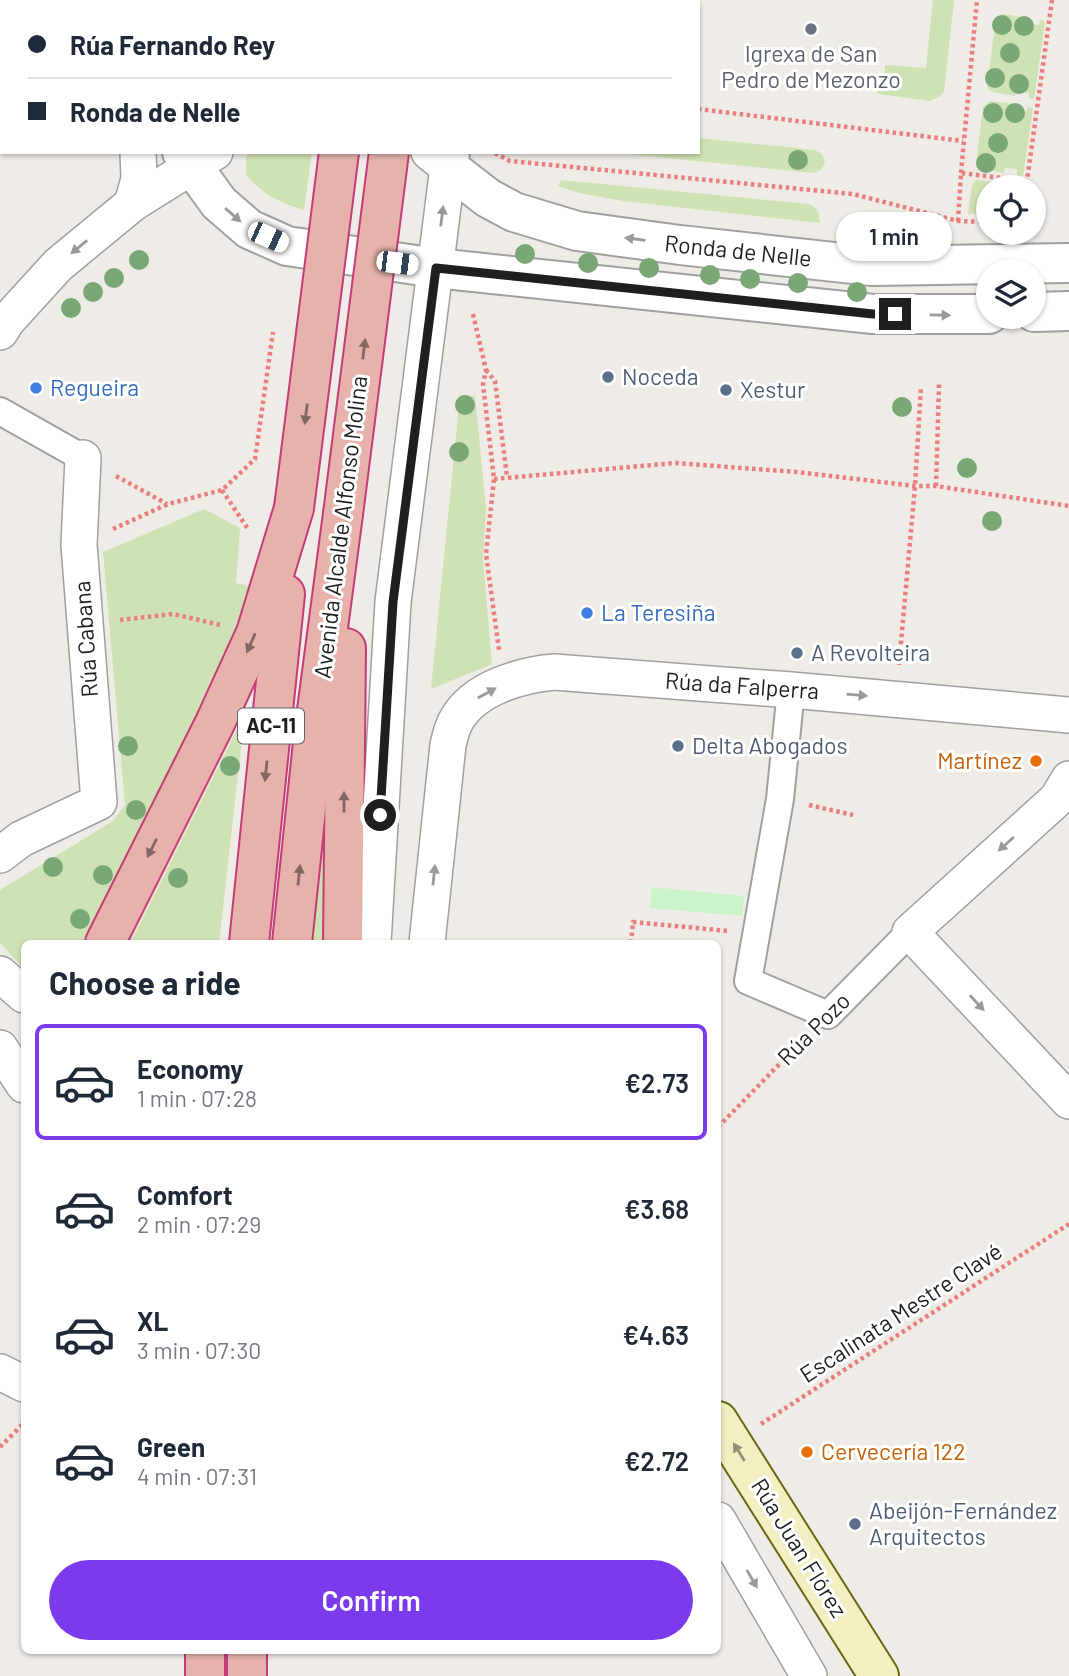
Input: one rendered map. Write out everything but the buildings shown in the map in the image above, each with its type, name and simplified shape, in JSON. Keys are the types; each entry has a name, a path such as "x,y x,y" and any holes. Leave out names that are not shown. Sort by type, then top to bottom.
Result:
{"highway":[{"name":"Avenida Alcalde Alfonso Molina","path":"249,940 293,508 339,154"},
{"name":"Avenida Alcalde Alfonso Molina","path":"292,940 314,733 389,154"},
{"path":"106,940 215,723 256,633 293,508"},
{"path":"343,514 347,624 343,940"},
{"path":"205,1654 205,1676"},
{"path":"247,1654 247,1676"}],"main road":[{"name":"Rúa Juan Flórez","path":"734,1425 880,1676"}],"street":[{"path":"132,204 139,179 138,154"},
{"path":"373,940 393,602 436,268 443,157"},
{"name":"Ronda de Nelle","path":"443,157 488,198 514,212 577,231 871,266 1069,263"},
{"path":"0,332 58,265 132,204 196,158 219,203 250,229 288,246 436,268 873,314 976,314"},
{"path":"1046,312 1069,311"},
{"path":"0,411 83,458"},
{"name":"Rúa Cabana","path":"0,855 21,839 99,802 79,545 83,458"},
{"name":"Rúa da Falperra","path":"427,940 448,745 458,717 473,701 513,680 554,672 1069,715"},
{"path":"791,690 780,799 748,981 828,1015"},
{"path":"1065,794 910,932 1069,1101"},
{"name":"Rúa Pozo","path":"828,1015 910,932"},
{"path":"0,974 21,992"},
{"path":"0,1048 21,1080"},
{"path":"0,1372 21,1382"},
{"path":"721,1525 809,1676"},
{"path":"787,1639 792,1676"}],"path":[{"path":"958,221 977,0"},
{"path":"961,173 1027,181 1052,0"},
{"path":"700,109 963,141"},
{"path":"497,154 510,162 853,194 958,221 976,222"},
{"path":"473,314 486,370 483,384 494,479 486,554 501,658"},
{"path":"79,545 168,504 222,490 255,459 273,332"},
{"path":"486,370 495,381 507,477"},
{"path":"936,486 939,384"},
{"path":"900,658 921,386"},
{"path":"83,458 168,504"},
{"path":"494,479 675,463 797,471 915,486 936,486 1069,506"},
{"path":"222,490 249,531"},
{"path":"84,624 173,614 224,625"},
{"path":"780,799 853,815"},
{"path":"631,940 633,922 757,934"},
{"name":"Rúa Pozo","path":"721,1124 828,1015"},
{"name":"Escalinata Mestre Clavé","path":"734,1425 1069,1224"},
{"path":"0,1447 21,1426"}],"green space":[{"path":"933,0 954,0 944,91 930,101 879,94 874,88 876,78 884,79 885,65 926,68"},
{"path":"1003,14 1026,18 1026,23 1039,25 1040,20 1045,21 1034,99 1029,98 1029,93 1016,91 1015,96 992,92 987,88 995,24"},
{"path":"990,101 1014,104 1014,110 1026,111 1028,107 1033,108 1023,175 1017,175 1017,169 1005,168 1004,173 978,168 976,165 983,107"},
{"path":"700,138 815,150 822,154 825,162 821,170 813,173 628,154 700,154"},
{"path":"250,154 312,154 304,210 272,197 258,187 246,174 246,157"},
{"path":"561,180 807,204 817,210 820,223 623,201 558,186"},
{"path":"976,180 976,214 968,214 972,185"},
{"path":"460,395 475,396 486,507 483,560 492,664 431,689"},
{"path":"204,509 240,528 236,583 250,586 232,645 88,940 21,940 21,966 0,943 0,890 113,821 125,805 103,552"},
{"path":"245,713 219,940 132,940"},
{"path":"324,825 326,940 312,940"},
{"path":"652,887 744,896 742,916 650,908"}],"place":[{"name":"Igrexa de San Pedro de Mezonzo","path":"811,29"},
{"name":"Noceda","path":"608,377"},
{"name":"Regueira","path":"36,388"},
{"name":"Xestur","path":"726,390"},
{"name":"La Teresiña","path":"587,613"},
{"name":"A Revolteira","path":"797,653"},
{"name":"Delta Abogados","path":"678,746"},
{"name":"Martínez","path":"1036,761"},
{"name":"Cervecería 122","path":"807,1452"},
{"name":"Abeijón-Fernández Arquitectos","path":"855,1524"}],"route":[{"path":"380,815 393,602 436,268 873,314 895,314"}]}
